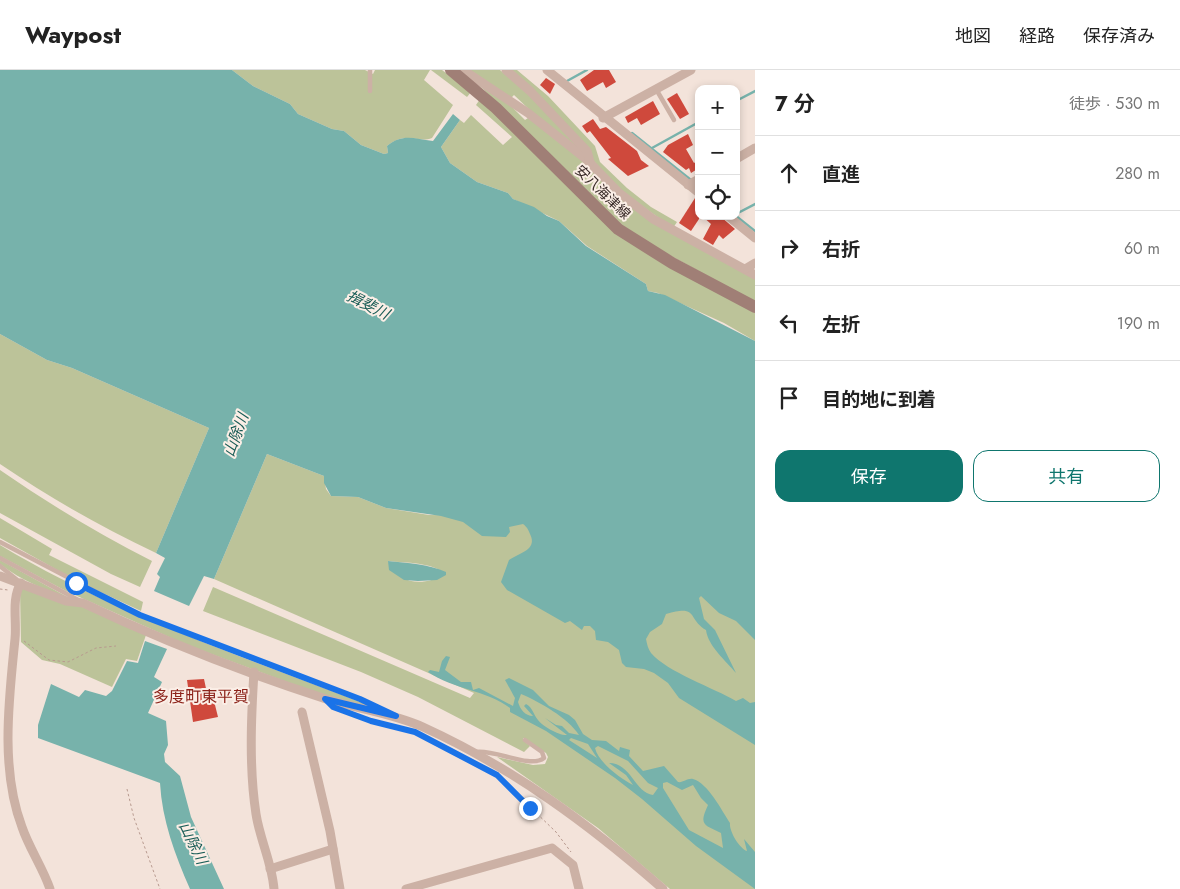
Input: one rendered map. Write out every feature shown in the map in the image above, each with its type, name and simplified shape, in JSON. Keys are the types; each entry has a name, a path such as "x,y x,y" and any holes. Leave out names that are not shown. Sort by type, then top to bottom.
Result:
{"main road":[{"name":"安八海津線","path":"452,70 496,108 618,229 664,259 755,307"}],"street":[{"path":"463,70 528,113 590,163 618,192 653,219 755,275"},
{"path":"506,70 530,91 587,151 590,163"},
{"path":"547,70 695,190"},
{"path":"604,118 691,70"},
{"path":"740,157 755,148"},
{"path":"688,185 695,181"},
{"path":"733,220 755,238"},
{"path":"745,269 755,263"},
{"path":"0,576 66,600 83,603 185,647 325,699 396,716 476,752 534,786 566,809 663,889"},
{"path":"21,583 16,592 16,634 7,758 13,798 21,826 50,889"},
{"path":"254,672 250,735 256,815 274,889"},
{"path":"302,712 333,849 340,889"},
{"path":"406,889 552,848 572,865 579,889"},
{"path":"270,869 333,849"}],"lane":[{"path":"370,70 370,90"},
{"path":"656,89 674,120"},
{"path":"0,542 140,615 360,699 396,716"},
{"path":"0,558 83,603"},
{"path":"0,566 21,583"},
{"path":"476,752 486,750 529,762 544,758 542,752 525,740"}],"path":[{"path":"16,634 49,660 68,662 96,648 116,646"},
{"path":"356,716 387,724"},
{"path":"497,775 556,832 573,854 572,865"},
{"path":"127,789 134,818 160,889"}],"green space":[{"path":"232,70 365,70 373,74 375,70 430,70 424,80 453,105 432,138 422,140 406,138 394,141 387,146 388,153 384,154 361,145 344,131 332,129 298,114 290,104 253,86"},
{"path":"431,70 442,70 471,92 467,97"},
{"path":"470,70 500,70 526,92 585,154 536,116 514,95 511,98"},
{"path":"508,70 517,70 548,96 595,146 600,162 627,188 651,207 677,222 673,228 621,191"},
{"path":"474,80 505,100 525,120 528,118 582,159 616,193 755,278 755,302 644,241 617,221"},
{"path":"480,99 671,267 755,313 755,341 724,323 658,293 648,291 646,284 587,246 559,221 513,199 508,193 477,182 450,163 441,147 460,120 464,123 471,115 503,145 512,137 476,105"},
{"path":"0,334 47,360 72,368 209,428 156,553 76,512 0,464"},
{"path":"267,454 324,476 326,489 331,496 358,497 386,508 429,515 510,516 693,588 755,627 755,889 670,889 598,828 497,757 533,765 545,764 548,757 546,753 523,738 530,746 524,752 418,697 361,672 203,611 213,587 470,698 474,693 214,579","holes":["388,561 426,565 446,574 429,581 413,581 399,575"]},
{"path":"0,470 75,518 152,561 140,587 111,574 0,513"},
{"path":"0,518 52,549 49,555 143,602 141,611 77,581 0,538"},
{"path":"0,545 44,570 136,614 230,653 373,707 330,698 187,645 66,591 0,556"},
{"path":"0,560 71,599 26,580 0,564"},
{"path":"22,587 60,597 146,635 137,661 126,659 112,687 60,664 42,660 21,642 20,589"}],"water":[{"path":"0,70 232,70 253,86 290,104 298,114 332,129 344,131 361,145 384,154 388,153 387,146 398,139 409,138 433,141 453,114 460,120 441,147 450,163 477,182 508,193 513,199 534,207 547,216 559,221 586,246 646,284 648,291 665,295 755,341 755,640 736,621 719,613 701,596 699,598 704,619 715,630 736,673 710,642 706,630 688,612 676,611 666,614 662,624 650,632 646,639 651,653 668,667 736,701 743,698 750,703 755,702 755,745 679,698 668,683 654,673 644,669 626,667 622,663 619,650 608,642 596,640 595,631 590,626 584,626 582,630 570,621 565,623 507,590 501,582 509,560 532,544 529,532 523,524 509,527 510,532 506,537 482,536 463,522 441,516 386,508 358,497 331,496 324,483 324,476 267,454 214,579 204,576 189,606 154,591 160,577 157,574 165,558 156,553 209,428 72,368 47,360 0,334"},
{"path":"388,561 432,567 446,572 446,575 437,580 404,580 389,570"},
{"name":"山除川","path":"145,641 167,649 154,677 162,682 148,713 166,721 168,745 164,754 165,762 180,776 191,817 224,889 190,889 170,837 163,810 160,783 38,738 38,725 51,684 79,697 85,690 106,696 112,691 127,661 138,663"},
{"path":"446,656 450,657 445,670 461,682 471,682 473,690 479,688 513,706 515,698 505,680 509,678 533,690 549,706 569,715 575,720 583,734 592,740 606,741 619,751 620,747 630,750 629,756 643,771 664,766 678,782 693,779 699,782 719,805 730,823 733,835 738,843 747,851 744,839 755,852 755,889 696,846 615,778 546,731 510,712 510,708 501,702 438,678 428,672 430,670 439,672 442,661","holes":["521,694 537,701 561,717 579,735 569,733 562,726 556,725 545,718 567,735 551,730 536,718 530,707 526,704 524,706 533,716 525,713 518,702","571,738 588,744 597,758 569,740","598,746 628,761 648,783 658,788 653,795 642,789 623,768 609,763 626,775 633,785 622,779 605,764 595,748","667,782 682,790 693,785 708,805 703,820 704,823 721,833 723,848 689,830 663,788 663,783"]}],"building":[{"path":"594,70 609,70 616,82 606,88 603,82 587,91 580,80"},
{"path":"546,78 555,84 550,94 540,85"},
{"path":"677,93 689,114 680,119 667,99"},
{"path":"653,101 660,114 641,125 637,118 628,123 625,117"},
{"path":"593,119 600,129 606,127 637,151 641,160 649,166 628,176 608,159 611,158 590,131 587,133 582,126"},
{"path":"688,134 693,145 686,149 695,162 695,170 691,173 689,168 686,170 663,152 668,145"},
{"path":"695,198 695,220 698,220 691,231 679,223"},
{"path":"706,220 725,220 735,229 723,239 719,235 713,245 703,239 711,224"},
{"path":"204,679 208,698 213,697 218,717 193,722 187,680"}],"waterway":[{"path":"567,81 587,70"},
{"path":"740,99 755,91"},
{"path":"652,148 695,124"},
{"path":"632,133 691,180"},
{"path":"740,212 755,204"},
{"path":"740,219 755,231"}],"district":[{"name":"多度町東平賀","path":"201,696"}],"route":[{"path":"76,583 140,615 360,699 396,716 325,699 333,707 371,721 415,732 442,745 497,775 530,808"}],"water label":[{"name":"揖斐川","path":"368,305"}]}
